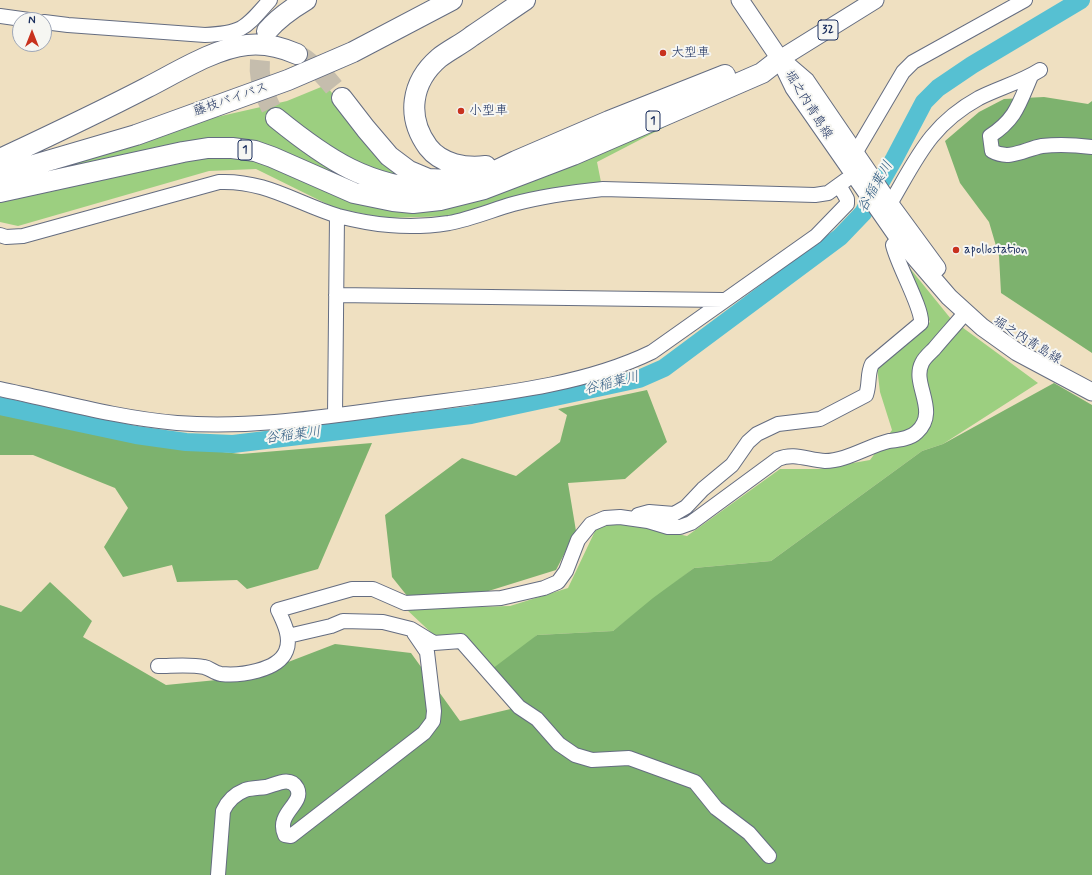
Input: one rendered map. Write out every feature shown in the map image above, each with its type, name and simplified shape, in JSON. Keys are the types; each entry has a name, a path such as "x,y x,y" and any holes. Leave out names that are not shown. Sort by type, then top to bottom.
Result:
{"highway":[{"path":"267,32 274,22 292,8 306,0"},
{"name":"藤枝バイパス","path":"0,175 136,135 288,80 353,52 452,0"},
{"name":"1","path":"518,168 483,166 464,167 447,162 431,151 420,136 414,117 414,100 418,86 426,73 439,58 525,0"},
{"path":"0,158 60,131 192,65 228,50 246,45 267,45 297,54"},
{"name":"1","path":"342,98 389,156 409,171 428,178 450,180 467,179 573,155 762,73 780,60"},
{"name":"1","path":"0,192 183,152 208,148 232,148 255,151 272,157 354,193 393,201 414,203 440,200 484,189 518,168 609,121 754,64 780,60"},
{"name":"1","path":"276,118 307,143 334,161 354,172 384,183 412,189 447,192 484,189"}],"main road":[{"name":"堀之内青島線","path":"740,0 780,60 794,88 954,288 988,318 1024,342 1092,380"},
{"name":"32","path":"780,60 875,0"},
{"name":"堀之内青島線","path":"885,203 899,239 949,298 982,327 1018,352 1092,392"}],"street":[{"path":"52,23 68,26 204,35 226,34 242,29 270,0"},
{"path":"0,235 6,237 23,236 220,182 238,181 258,185 337,216 390,225 419,226 450,223 514,204 571,192 603,189 815,195 828,193 859,171 903,72 913,62 1025,0"},
{"path":"0,16 12,18"},
{"path":"885,203 935,131 947,119 981,97 1035,73 1015,114 1003,127 990,136 992,151 1007,156 1041,146 1065,145 1092,147"},
{"path":"0,389 137,417 176,423 251,424 291,422 494,394 588,376 627,364 652,352 723,300 816,236 847,204 847,199 839,185"},
{"path":"335,415 337,216"},
{"path":"633,519 642,513 674,514 686,507 703,489 732,465 748,442 757,434 778,424 820,419 866,395 869,387 868,371 872,364 921,323 922,318 895,257 892,245 899,239"},
{"path":"336,295 723,300"},
{"path":"158,666 205,667 214,673 222,674 241,674 263,669 279,661 287,650 288,636 278,610 352,589 373,589 405,603 501,598 544,588 558,582 566,571 578,540 591,524 605,518 620,517 668,527 680,527 691,523 778,459 787,455 825,460 840,458 872,446 907,438 917,433 924,423 926,415 926,402 919,375 922,363 966,312"},
{"path":"288,636 331,626 343,621 383,622 411,629 434,643 461,641 519,707 537,719 559,744 575,755 592,760 629,758 695,782 716,808 749,833 769,856"},
{"path":"218,875 223,811 227,802 245,790 267,787 279,782 290,782 296,786 298,798 283,820 281,827 285,835 291,836 424,732 433,720 434,711 427,652 411,629"}],"green space":[{"path":"326,85 368,141 423,181 363,180 375,195 260,148 5,181 208,119 287,101"},
{"path":"1044,97 1088,104 1092,101 1092,353 1001,293 999,256 989,222 960,183 945,141 979,112 1004,99"},
{"path":"684,117 597,162 601,182 503,200 453,216 384,218 335,208 256,169 209,171 18,226 0,222 0,201 215,153 261,158 350,195"},
{"path":"904,261 951,319 1038,383 943,444 922,451 771,561 694,568 613,631 537,635 499,670 439,640 406,609 510,606 568,588 596,529 617,521 687,536 780,469 819,469 870,460 892,430 880,392 877,367 930,322"},
{"path":"1054,383 1092,405 1092,875 0,875 0,605 21,612 50,582 92,621 83,637 166,685 267,675 283,664 335,644 411,653 460,721 519,707 492,669 537,635 613,631 653,598 694,568 771,561 922,451 943,444"},
{"path":"647,390 667,442 625,479 568,483 576,531 556,570 482,593 408,597 392,577 385,515 462,458 516,476 560,442 567,415 558,409"},
{"path":"0,413 139,443 241,454 372,443 318,569 247,589 237,580 177,582 172,565 123,577 104,547 128,508 115,488 33,455 0,455"}],"waterway":[{"name":"谷稲葉川","path":"0,406 136,435 186,442 233,444 471,415 639,379 664,368 840,237 863,213 924,102 938,88 972,65 1081,0"}],"tunnel":[{"path":"267,31 261,56 260,76 262,86 276,118"},
{"path":"297,54 322,73 342,98"}],"place":[{"name":"大型車","path":"663,53"},
{"name":"小型車","path":"461,111"},
{"name":"apollostation","path":"956,250"}]}
